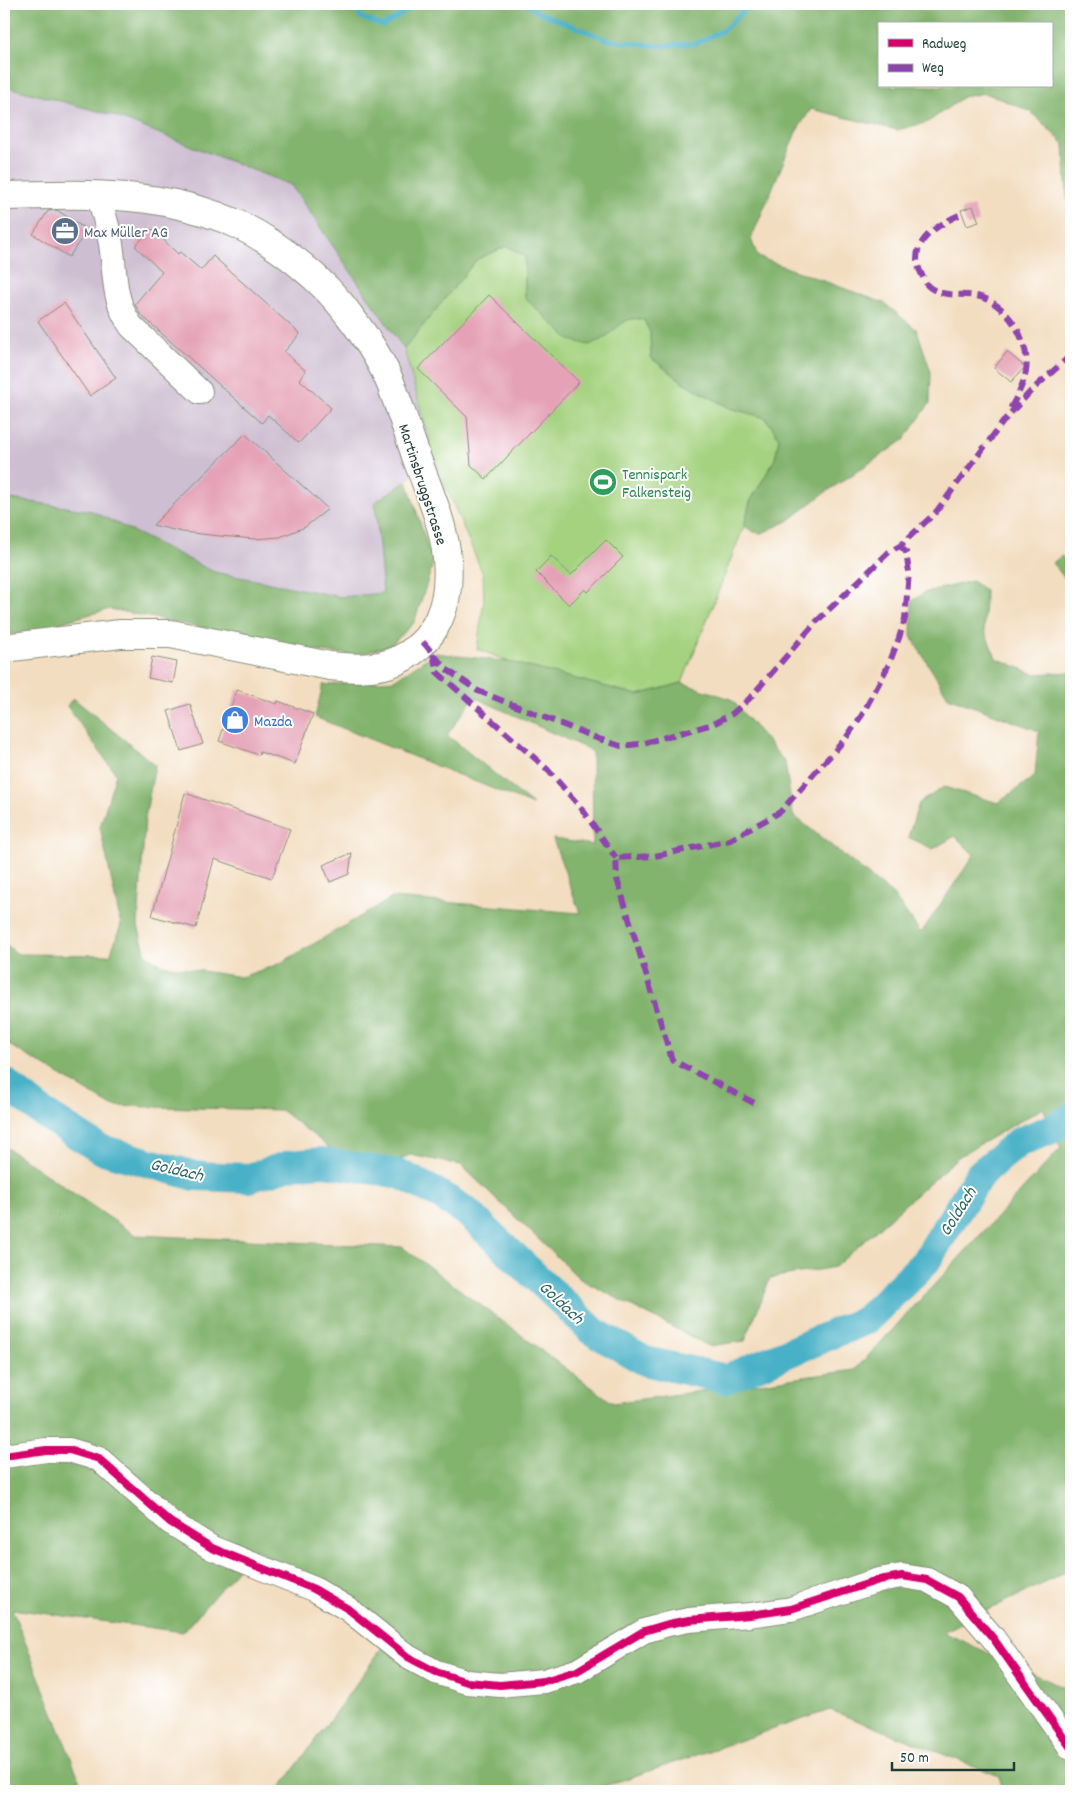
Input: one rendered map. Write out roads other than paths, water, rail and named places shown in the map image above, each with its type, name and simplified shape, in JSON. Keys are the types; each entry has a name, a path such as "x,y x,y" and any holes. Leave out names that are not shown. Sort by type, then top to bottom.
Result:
{"main road":[{"name":"Martinsbruggstrasse","path":"4,196 98,194 152,198 185,205 241,226 258,235 296,261 348,313 371,346 392,386 445,543 448,576 447,594 442,614 434,629 423,642 410,653 395,661 369,667 330,666 171,634 120,634 4,648"}],"street":[{"path":"98,194 111,243 117,297 122,313 131,326 200,392"},
{"path":"4,1456 46,1450 69,1450 99,1459 170,1522 212,1548 314,1589 348,1609 408,1657 436,1672 467,1682 500,1685 544,1681 577,1671 644,1631 668,1624 791,1609 879,1580 902,1576 927,1580 958,1597 993,1638 1071,1748"}],"waterway":[{"path":"356,4 360,17 383,26 418,4"},
{"path":"526,4 538,12 608,40 660,46 697,43 724,30 750,4"},
{"name":"Goldach","path":"4,1082 43,1113 100,1149 195,1176 249,1178 290,1165 323,1162 400,1174 442,1196 467,1212 594,1332 645,1361 726,1379 866,1320 926,1261 980,1174 1019,1142 1052,1129 1071,1118"}],"place":[{"name":"Max Müller AG","path":"65,231"},
{"name":"Tennispark Falkensteig","path":"603,482"},
{"name":"Mazda","path":"235,720"}]}
